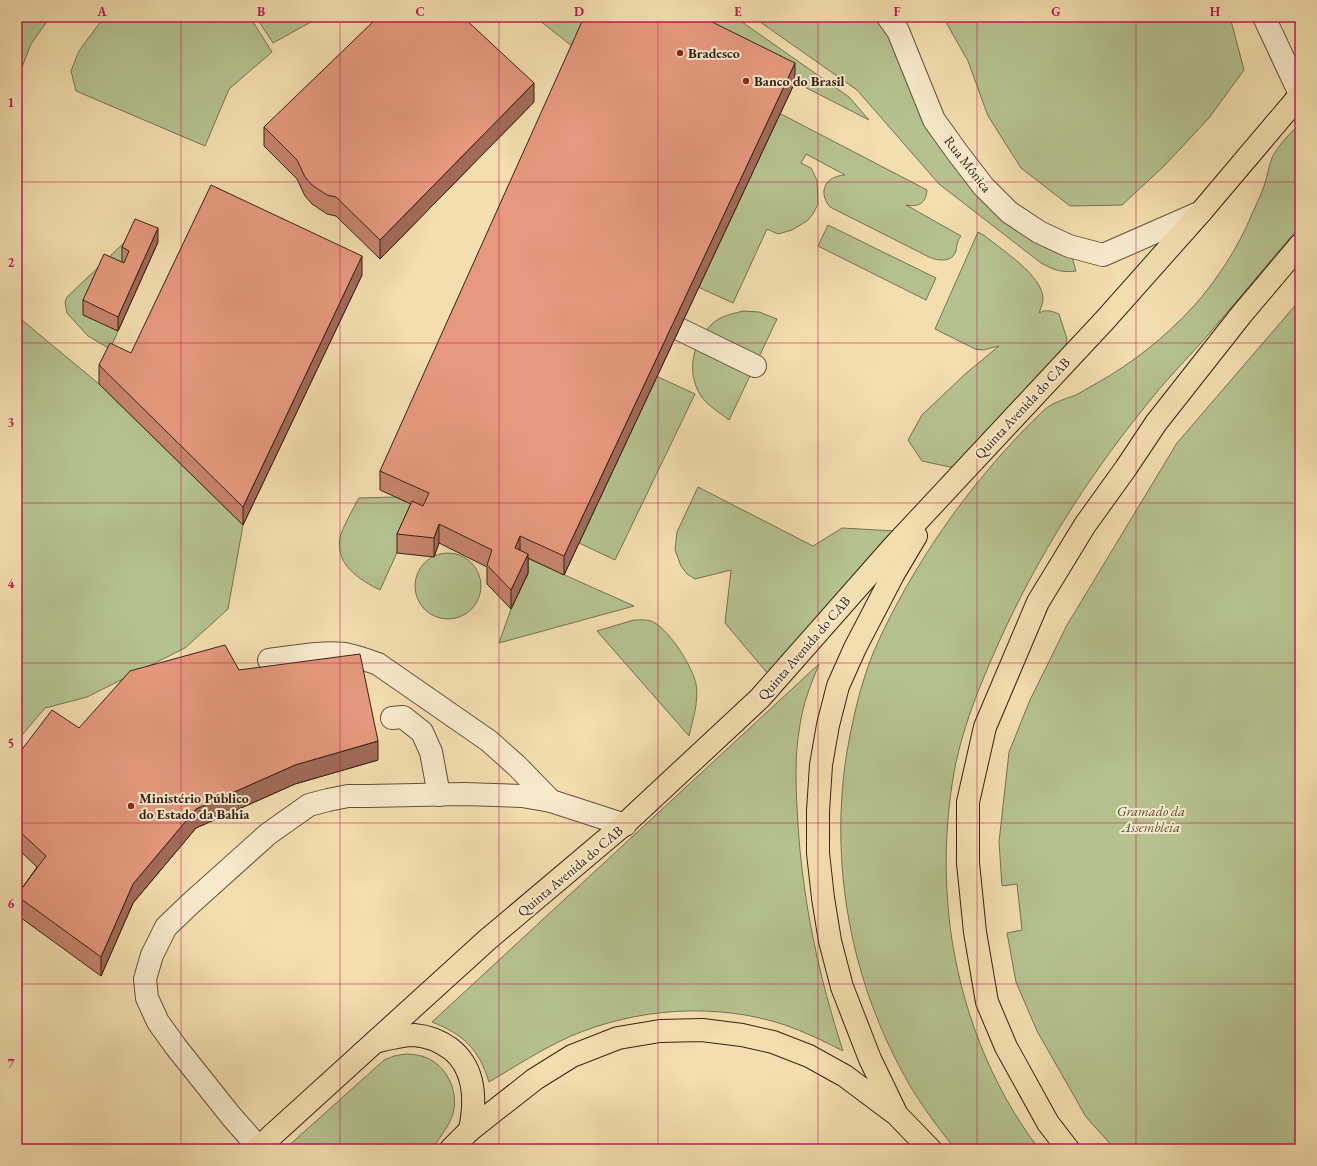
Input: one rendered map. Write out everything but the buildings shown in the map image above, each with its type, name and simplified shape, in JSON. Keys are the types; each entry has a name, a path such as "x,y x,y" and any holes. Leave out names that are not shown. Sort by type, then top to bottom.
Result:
{"main road":[{"name":"Quinta Avenida do CAB","path":"258,1148 488,940 625,825 760,698 940,496 1105,320 1201,212 1300,95"},
{"path":"1068,1149 1048,1123 1006,1048 987,1002 975,932 968,863 968,802 984,727 1038,602 1085,525 1156,423 1241,315 1300,245"},
{"path":"897,1115 870,1059 842,987 830,941 818,853 818,811 822,758 828,725 838,686 855,648 894,573 940,496"},
{"path":"450,1149 470,1130 535,1079 572,1056 618,1038 660,1031 702,1030 742,1034 773,1042 809,1056 845,1076 897,1115 930,1149"},
{"path":"373,1043 394,1037 412,1035 428,1037 444,1044 457,1054 466,1065 472,1079 474,1112 470,1130"}],"street":[{"name":"Rua Mônica","path":"888,17 898,32 934,120 983,186 1009,212 1039,232 1069,246 1103,255 1201,212"},
{"path":"1264,17 1300,95"},
{"path":"679,329 754,366"},
{"path":"269,660 323,654 344,654 362,658 378,664 489,741 518,766 551,801"},
{"path":"392,718 403,717 422,732 431,752 439,795"},
{"path":"258,1148 176,1047 158,1022 146,998 145,979 152,955 166,927 268,834 308,805 348,796 464,794 522,796 551,801 625,825"}],"green space":[{"path":"17,17 50,17 31,44 17,80"},
{"path":"104,17 250,17 272,52 229,89 205,146 76,91 71,71 79,51"},
{"path":"256,17 320,17 273,43"},
{"path":"535,17 592,17 577,50"},
{"path":"663,17 735,17 849,97 869,120 795,82"},
{"path":"753,17 888,17 983,186 1069,246 1076,271 1066,272 1041,263 939,184 857,90"},
{"path":"943,17 1230,17 1244,70 1209,118 1164,166 1122,205 1070,206 1021,168 988,116 968,61"},
{"path":"779,113 927,190 925,199 921,204 906,205 961,236 954,255 945,260 931,258 830,207 824,195 826,185 828,181 833,178 845,175 806,154 801,163 811,168 817,180 818,204 813,214 807,221 792,230 778,234 767,229 733,303 698,287"},
{"path":"1300,123 1300,226 1208,335 1155,394 1111,450 1092,478 1054,536 1021,596 992,658 969,717 956,762 948,815 946,870 950,926 961,985 980,1043 1006,1098 1039,1149 955,1149 915,1094 894,1056 876,1016 862,974 851,932 844,889 841,845 842,802 848,744 865,677 874,651 889,618 907,586 926,554 969,493 1017,437 1046,408 1076,395 1123,367 1160,339 1193,307 1219,275 1234,251 1261,193 1274,155 1281,144"},
{"path":"828,225 936,278 926,300 818,246"},
{"path":"978,232 1011,256 1029,272 1041,289 1043,298 1039,313 1049,311 1059,314 1067,339 1063,364 964,470 922,461 908,440 922,415 964,375 999,346 983,350 975,349 935,329"},
{"path":"128,239 123,262 129,265 83,314 118,331 110,349 88,336 67,313 65,302 67,297"},
{"name":"Gramado da Assembleia","path":"1300,300 1300,1149 1115,1149 1086,1117 1037,1031 1016,982 1007,933 1022,930 1017,884 1002,886 999,842 1009,752 1030,700 1067,625 1177,443"},
{"path":"743,311 759,312 777,319 729,420 701,396 696,387 694,378 693,358 705,331 715,321 730,314"},
{"path":"17,316 99,384 243,525 228,609 185,648 87,697 45,708 17,741"},
{"path":"656,376 695,394 615,560 579,543"},
{"path":"698,487 813,546 842,528 895,531 774,681 725,623 731,570 695,579 687,574 681,566 675,550 677,532"},
{"path":"395,497 429,512 412,520 380,590 357,576 345,564 339,548 340,538 345,524 359,498"},
{"path":"448,553 460,556 471,563 478,574 481,586 478,598 471,609 460,616 448,619 436,616 425,609 418,598 415,586 418,574 425,563 436,556"},
{"path":"520,555 634,606 499,643 511,609 528,574"},
{"path":"634,620 645,620 655,623 668,634 680,650 690,668 696,684 697,697 689,736 597,631"},
{"path":"819,664 805,701 798,737 796,775 798,825 800,854 813,940 834,1023 843,1051 822,1040 785,1025 759,1018 732,1013 677,1011 623,1019 571,1036 539,1052 489,1082 480,1060 468,1044 453,1032 432,1022"},
{"path":"406,1054 422,1056 440,1066 449,1079 454,1093 453,1114 445,1130 432,1149 285,1149 384,1060 394,1056"}],"place":[{"name":"Bradesco","path":"680,53"},
{"name":"Banco do Brasil","path":"746,81"},
{"name":"Ministério Público do Estado da Bahia","path":"131,806"}]}
